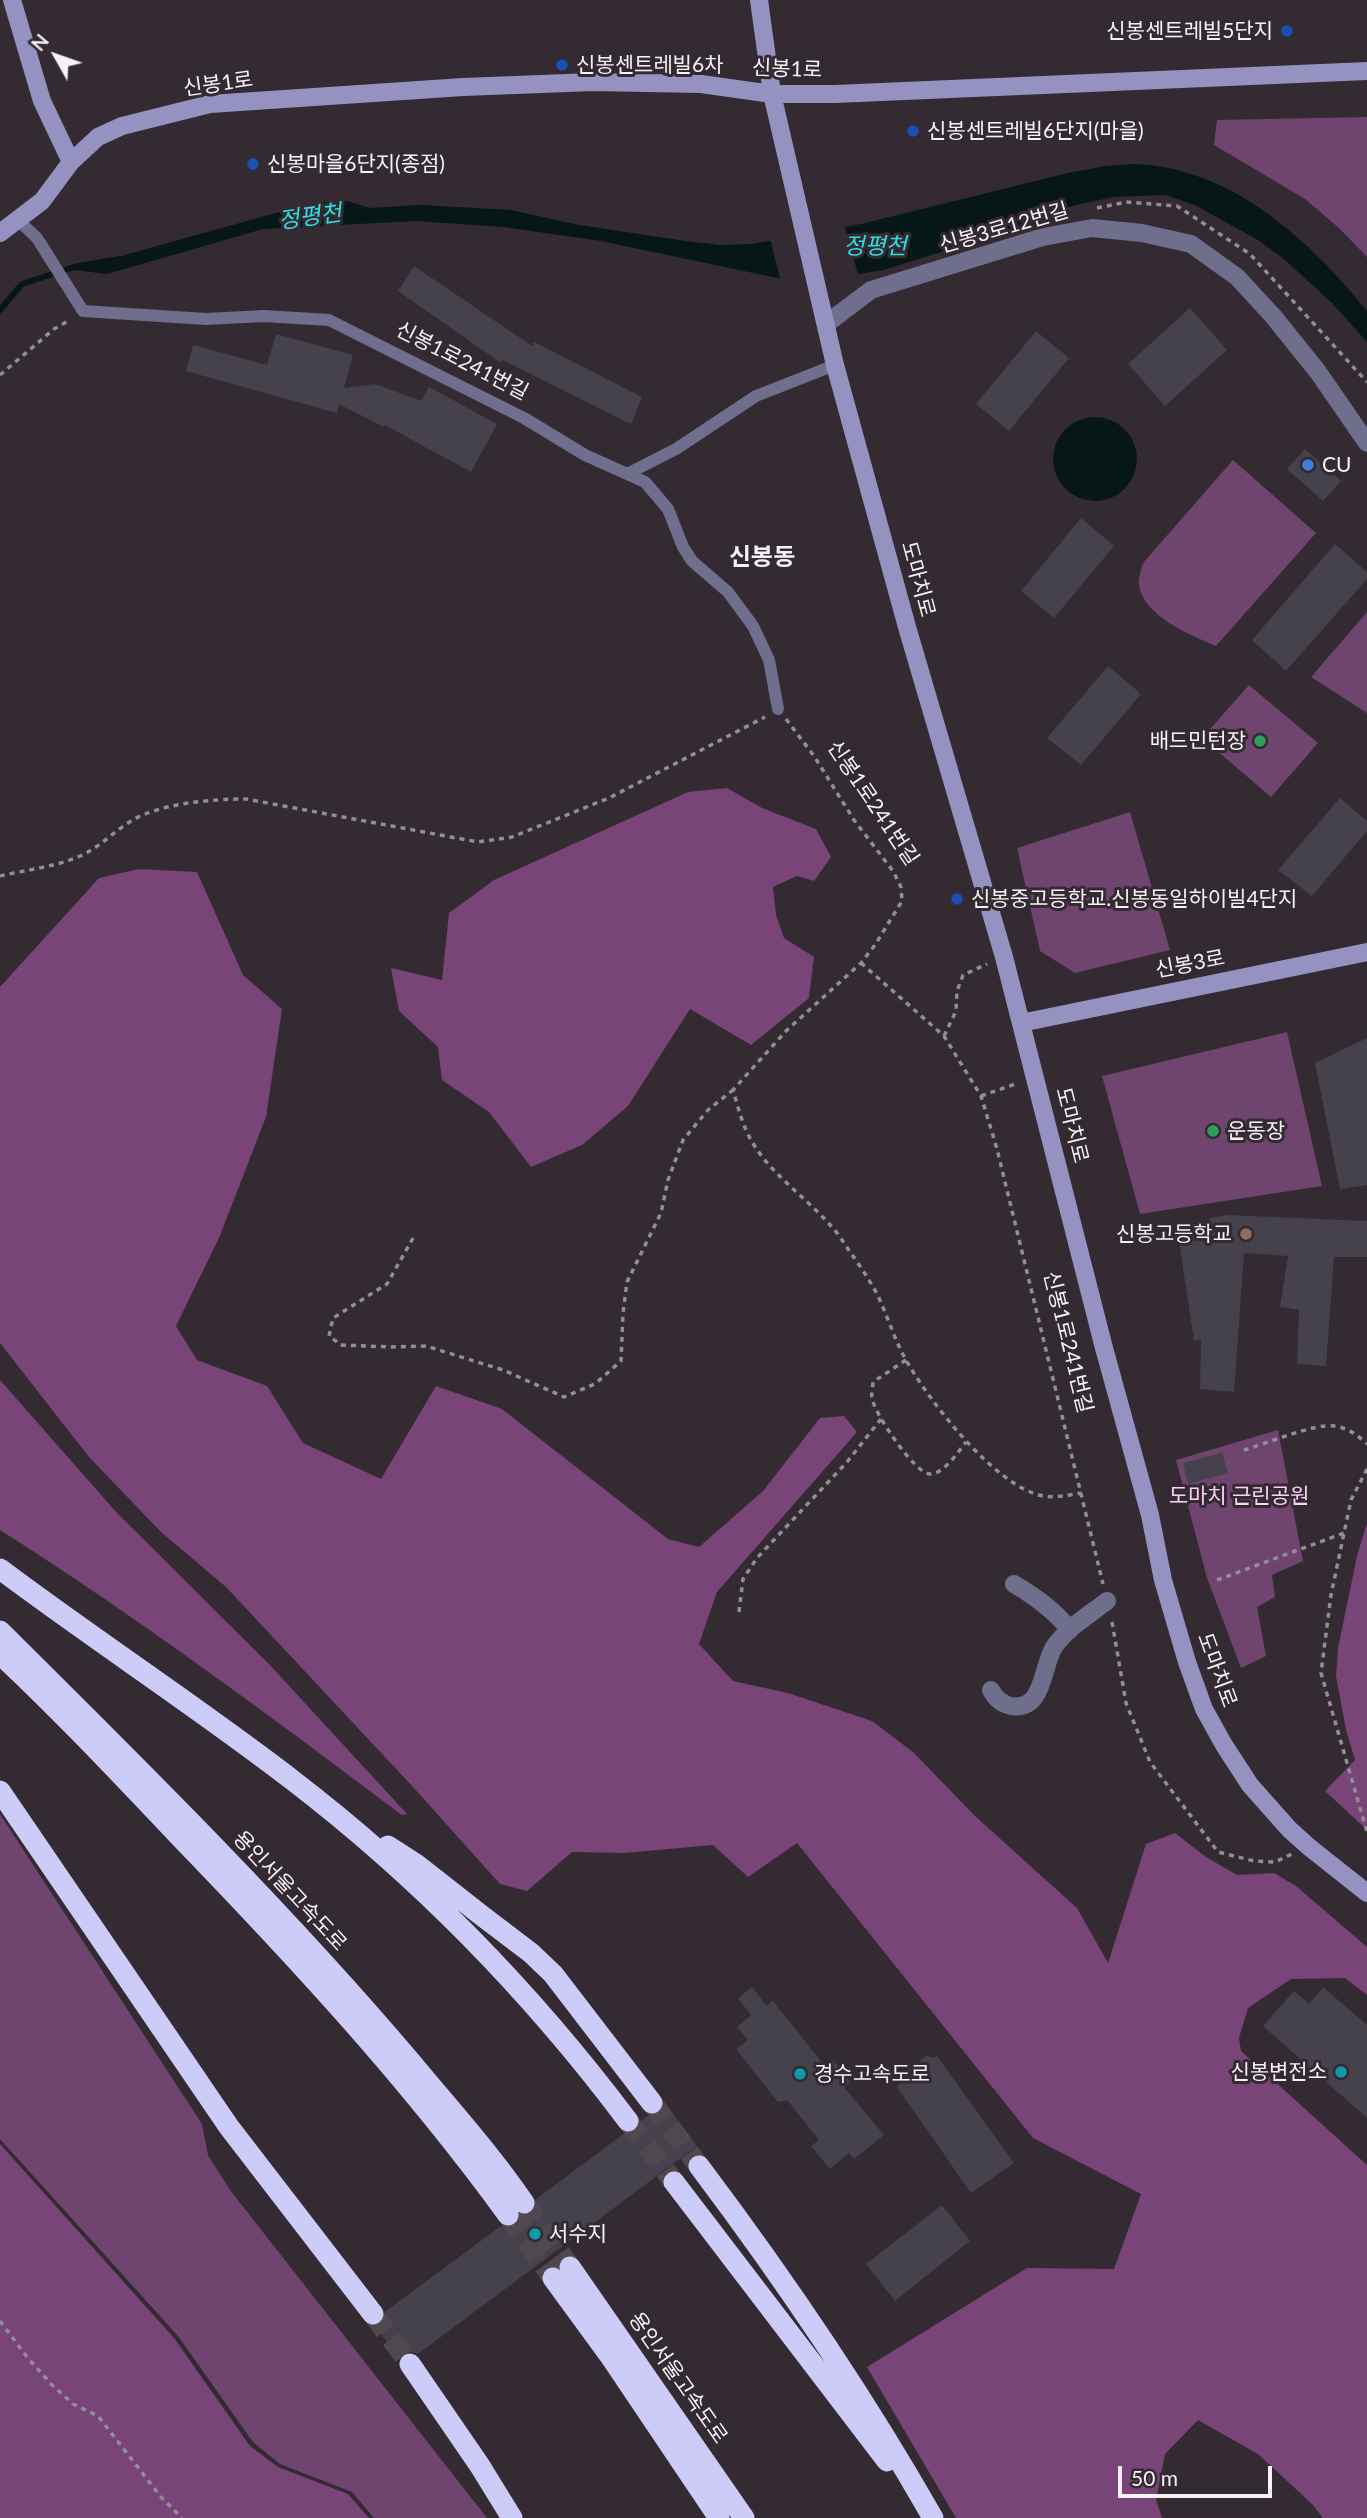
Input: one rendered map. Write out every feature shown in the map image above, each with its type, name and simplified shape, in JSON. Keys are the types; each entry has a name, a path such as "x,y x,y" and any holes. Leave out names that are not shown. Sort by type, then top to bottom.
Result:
{"highway":[{"path":"0,1569 314,1798 416,1864 530,1953 553,1975 652,2103"},
{"name":"용인서울고속도로","path":"0,1631 237,1868 340,1979 500,2168 516,2209 464,2155 371,2043 264,1925 40,1691 0,1654"},
{"path":"0,1791 229,2127 373,2314"},
{"path":"314,1798 393,1864 482,1948 529,1998 593,2074 628,2121"},
{"path":"699,2166 825,2341 890,2442 932,2518"},
{"path":"674,2182 932,2518"},
{"name":"용인서울고속도로","path":"719,2518 610,2356 561,2272 744,2518"},
{"path":"410,2364 512,2518"}],"street":[{"path":"12,0 42,101 71,162"},
{"path":"759,0 772,94"},
{"name":"신봉1로","path":"0,233 19,221 41,201 71,162 98,137 122,126 210,104 463,87 593,82 701,85 772,94 848,93 1367,71"},
{"name":"도마치로","path":"772,94 835,365 907,627 1004,957 1104,1348 1150,1515 1163,1580 1187,1662 1205,1709 1224,1745 1250,1784 1289,1829 1367,1893"},
{"name":"신봉3로12번길","path":"824,319 872,290 1043,237 1092,228 1142,233 1191,244 1237,277 1273,316 1318,372 1367,443"},
{"name":"신봉3로","path":"1021,1023 1367,952"},
{"path":"1014,1584 1037,1597 1056,1613 1070,1630"},
{"path":"991,1690 1003,1704 1014,1707 1033,1701 1040,1691 1046,1664 1055,1646 1070,1630 1107,1601"}],"lane":[{"path":"19,221 37,238 83,311"},
{"name":"신봉1로241번길","path":"83,311 206,319 264,316 329,320 524,418 585,455 645,482 668,509 682,547 692,561 728,592 753,626 769,660 778,709"},
{"path":"627,474 676,449 756,396 835,365"}],"path":[{"path":"0,374 54,329 83,311"},
{"path":"0,876 77,858 107,841 131,821 156,810 216,799 246,799 478,842 512,837 609,798 778,709"},
{"name":"신봉1로241번길","path":"412,1238 387,1284 333,1318 330,1336 341,1345 391,1348 426,1346 503,1370 564,1397 594,1384 621,1361 627,1282 661,1213 668,1180 683,1140 786,1031 861,962 875,945 902,901 901,887 893,871 854,820 814,755 778,709"},
{"path":"944,1036 956,1011 957,990 962,975 1004,957"},
{"name":"신봉1로241번길","path":"861,962 944,1036 981,1096 997,1149 1107,1601 1126,1703 1150,1762 1218,1852 1254,1861 1275,1862 1309,1847"},
{"path":"981,1096 1036,1076"},
{"path":"733,1090 741,1119 752,1142 786,1182 831,1226 853,1256 876,1292 906,1360 930,1398 966,1442 1007,1478 1027,1490 1042,1496 1058,1497 1081,1493"},
{"path":"906,1360 873,1382 872,1398 881,1419 916,1467 927,1474 934,1474 953,1458 966,1442"},
{"path":"739,1612 743,1579 757,1558 847,1462 881,1419"},
{"path":"1244,1450 1332,1425 1353,1431 1367,1444"},
{"path":"1367,1469 1352,1500 1344,1533 1331,1595 1321,1673 1367,1832"},
{"path":"1217,1580 1344,1533"},
{"path":"0,2321 52,2385 73,2404 98,2416 161,2497 182,2518"}],"green space":[{"path":"1367,117 1367,257 1305,199 1214,145 1217,120"},
{"path":"1233,460 1316,533 1216,646 1182,630 1159,615 1142,596 1139,580 1143,563"},
{"path":"1367,612 1367,713 1311,677"},
{"name":"배드민턴장","path":"1249,685 1318,743 1271,797 1202,738"},
{"path":"1130,812 1170,950 1075,973 1040,951 1017,848"},
{"name":"운동장","path":"1287,1032 1322,1186 1140,1214 1102,1076"},
{"name":"도마치 근린공원","path":"1278,1430 1303,1561 1272,1575 1275,1597 1257,1607 1266,1656 1241,1668 1207,1578 1176,1460"},
{"path":"0,1814 202,2124 208,2155 230,2190 487,2518 374,2518 352,2492 280,2464 253,2442 178,2336 0,2139"}],"shaded area":[{"path":"727,788 762,808 816,829 831,857 814,881 797,876 773,887 776,915 784,938 814,957 809,998 751,1045 690,1009 628,1106 582,1145 531,1167 489,1112 442,1080 438,1047 399,1011 391,968 442,980 449,913 494,880 688,792"},
{"path":"139,869 197,872 243,975 282,1009 266,1117 219,1238 176,1326 197,1360 267,1386 303,1443 381,1479 436,1386 502,1409 668,1539 699,1547 763,1491 820,1418 844,1416 857,1432 717,1592 699,1644 733,1681 788,1693 872,1721 913,1752 975,1816 1077,1908 1108,1963 1146,1844 1175,1833 1206,1857 1237,1875 1274,1873 1296,1886 1367,1947 1367,1995 1345,1978 1291,1979 1248,2008 1239,2038 1241,2051 1367,2165 1367,2518 1323,2518 1312,2504 1258,2454 1198,2420 1165,2454 1156,2500 1162,2518 956,2518 867,2367 1027,2268 1114,2269 1141,2194 1033,2138 797,1843 748,1877 713,1845 624,1853 572,1852 527,1891 500,1884 226,1587 161,1532 89,1457 0,1343 0,987 99,878"},
{"path":"0,1380 117,1513 269,1664 407,1814 402,1815 153,1633 0,1530"},
{"path":"1367,1523 1367,1830 1325,1791 1355,1760 1346,1730 1336,1676 1338,1648 1357,1556"},
{"path":"0,2144 174,2338 250,2446 278,2467 348,2494 369,2518 0,2518"}],"water":[{"name":"정평천","path":"1135,164 1168,168 1202,178 1230,190 1281,224 1327,266 1367,311 1367,342 1332,303 1284,259 1258,240 1195,205 1165,195 1114,197 1080,204 1054,211 998,234 884,270 801,283 601,241 503,227 415,221 263,229 107,274 66,269 103,264 128,254 294,208 347,201 370,208 421,205 511,210 579,225 685,241 720,245 752,244 861,224 1068,173"},
{"path":"1095,417 1118,424 1130,436 1137,459 1130,482 1118,494 1095,501 1072,494 1060,482 1053,459 1060,436 1072,424"}],"pier":[{"path":"844,224 859,278 801,287 781,283 770,238"}],"building":[{"path":"414,266 532,346 534,342 642,397 631,424 503,360 501,363 398,291"},
{"path":"1190,308 1227,350 1165,406 1128,364"},
{"path":"1036,331 1069,358 1009,431 976,404"},
{"path":"276,334 353,355 344,388 375,384 421,401 429,387 497,424 471,472 385,425 384,427 339,404 337,413 186,371 193,345 267,365"},
{"path":"1305,449 1341,481 1323,501 1287,469"},
{"path":"1081,518 1114,546 1054,618 1021,591"},
{"path":"1335,544 1367,572 1367,579 1286,671 1252,640"},
{"path":"1108,666 1141,694 1081,765 1047,738"},
{"path":"1340,798 1367,821 1367,831 1312,896 1278,870"},
{"path":"1367,1038 1367,1185 1340,1189 1315,1063"},
{"name":"신봉고등학교","path":"1227,1215 1367,1221 1367,1257 1334,1257 1326,1366 1297,1364 1299,1310 1280,1307 1288,1256 1244,1253 1234,1392 1200,1389 1201,1339 1194,1341 1178,1234 1210,1224 1210,1218"},
{"path":"1222,1453 1228,1473 1188,1484 1183,1463"},
{"name":"경수고속도로","path":"752,1987 767,2006 773,2001 825,2066 833,2060 850,2082 844,2087 884,2135 854,2159 849,2153 830,2169 811,2146 819,2140 787,2100 778,2102 736,2049 748,2040 737,2027 751,2015 738,1998"},
{"name":"신봉변전소","path":"1323,1987 1367,2025 1367,2118 1263,2026 1294,1991 1309,2004"},
{"path":"927,2055 932,2058 937,2056 1014,2163 971,2193 897,2087 906,2072"},
{"name":"서수지","path":"665,2103 697,2146 418,2354 408,2351 399,2358 376,2327 385,2320 386,2311 501,2226 515,2226 521,2215 531,2214 536,2209 536,2199 625,2133 635,2132 641,2121 649,2115 660,2113"},
{"path":"942,2205 970,2241 895,2301 866,2264"}],"waterway":[{"name":"정평천","path":"0,310 22,284 74,267 119,259"}],"tunnel":[{"path":"652,2103 699,2166"},
{"path":"628,2121 674,2182"},
{"path":"524,2203 570,2267"},
{"path":"508,2215 553,2278"},
{"path":"373,2314 410,2364"}],"place":[{"name":"신봉센트레빌5단지","path":"1287,31"},
{"name":"신봉센트레빌6차","path":"562,65"},
{"name":"신봉센트레빌6단지(마을)","path":"913,131"},
{"name":"신봉마을6단지(종점)","path":"253,164"},
{"name":"CU","path":"1308,465"},
{"name":"배드민턴장","path":"1260,741"},
{"name":"신봉중고등학교.신봉동일하이빌4단지","path":"957,899"},
{"name":"운동장","path":"1213,1131"},
{"name":"신봉고등학교","path":"1246,1234"},
{"name":"신봉변전소","path":"1341,2072"},
{"name":"경수고속도로","path":"800,2074"},
{"name":"서수지","path":"535,2234"}],"district":[{"name":"신봉동","path":"762,557"}]}
